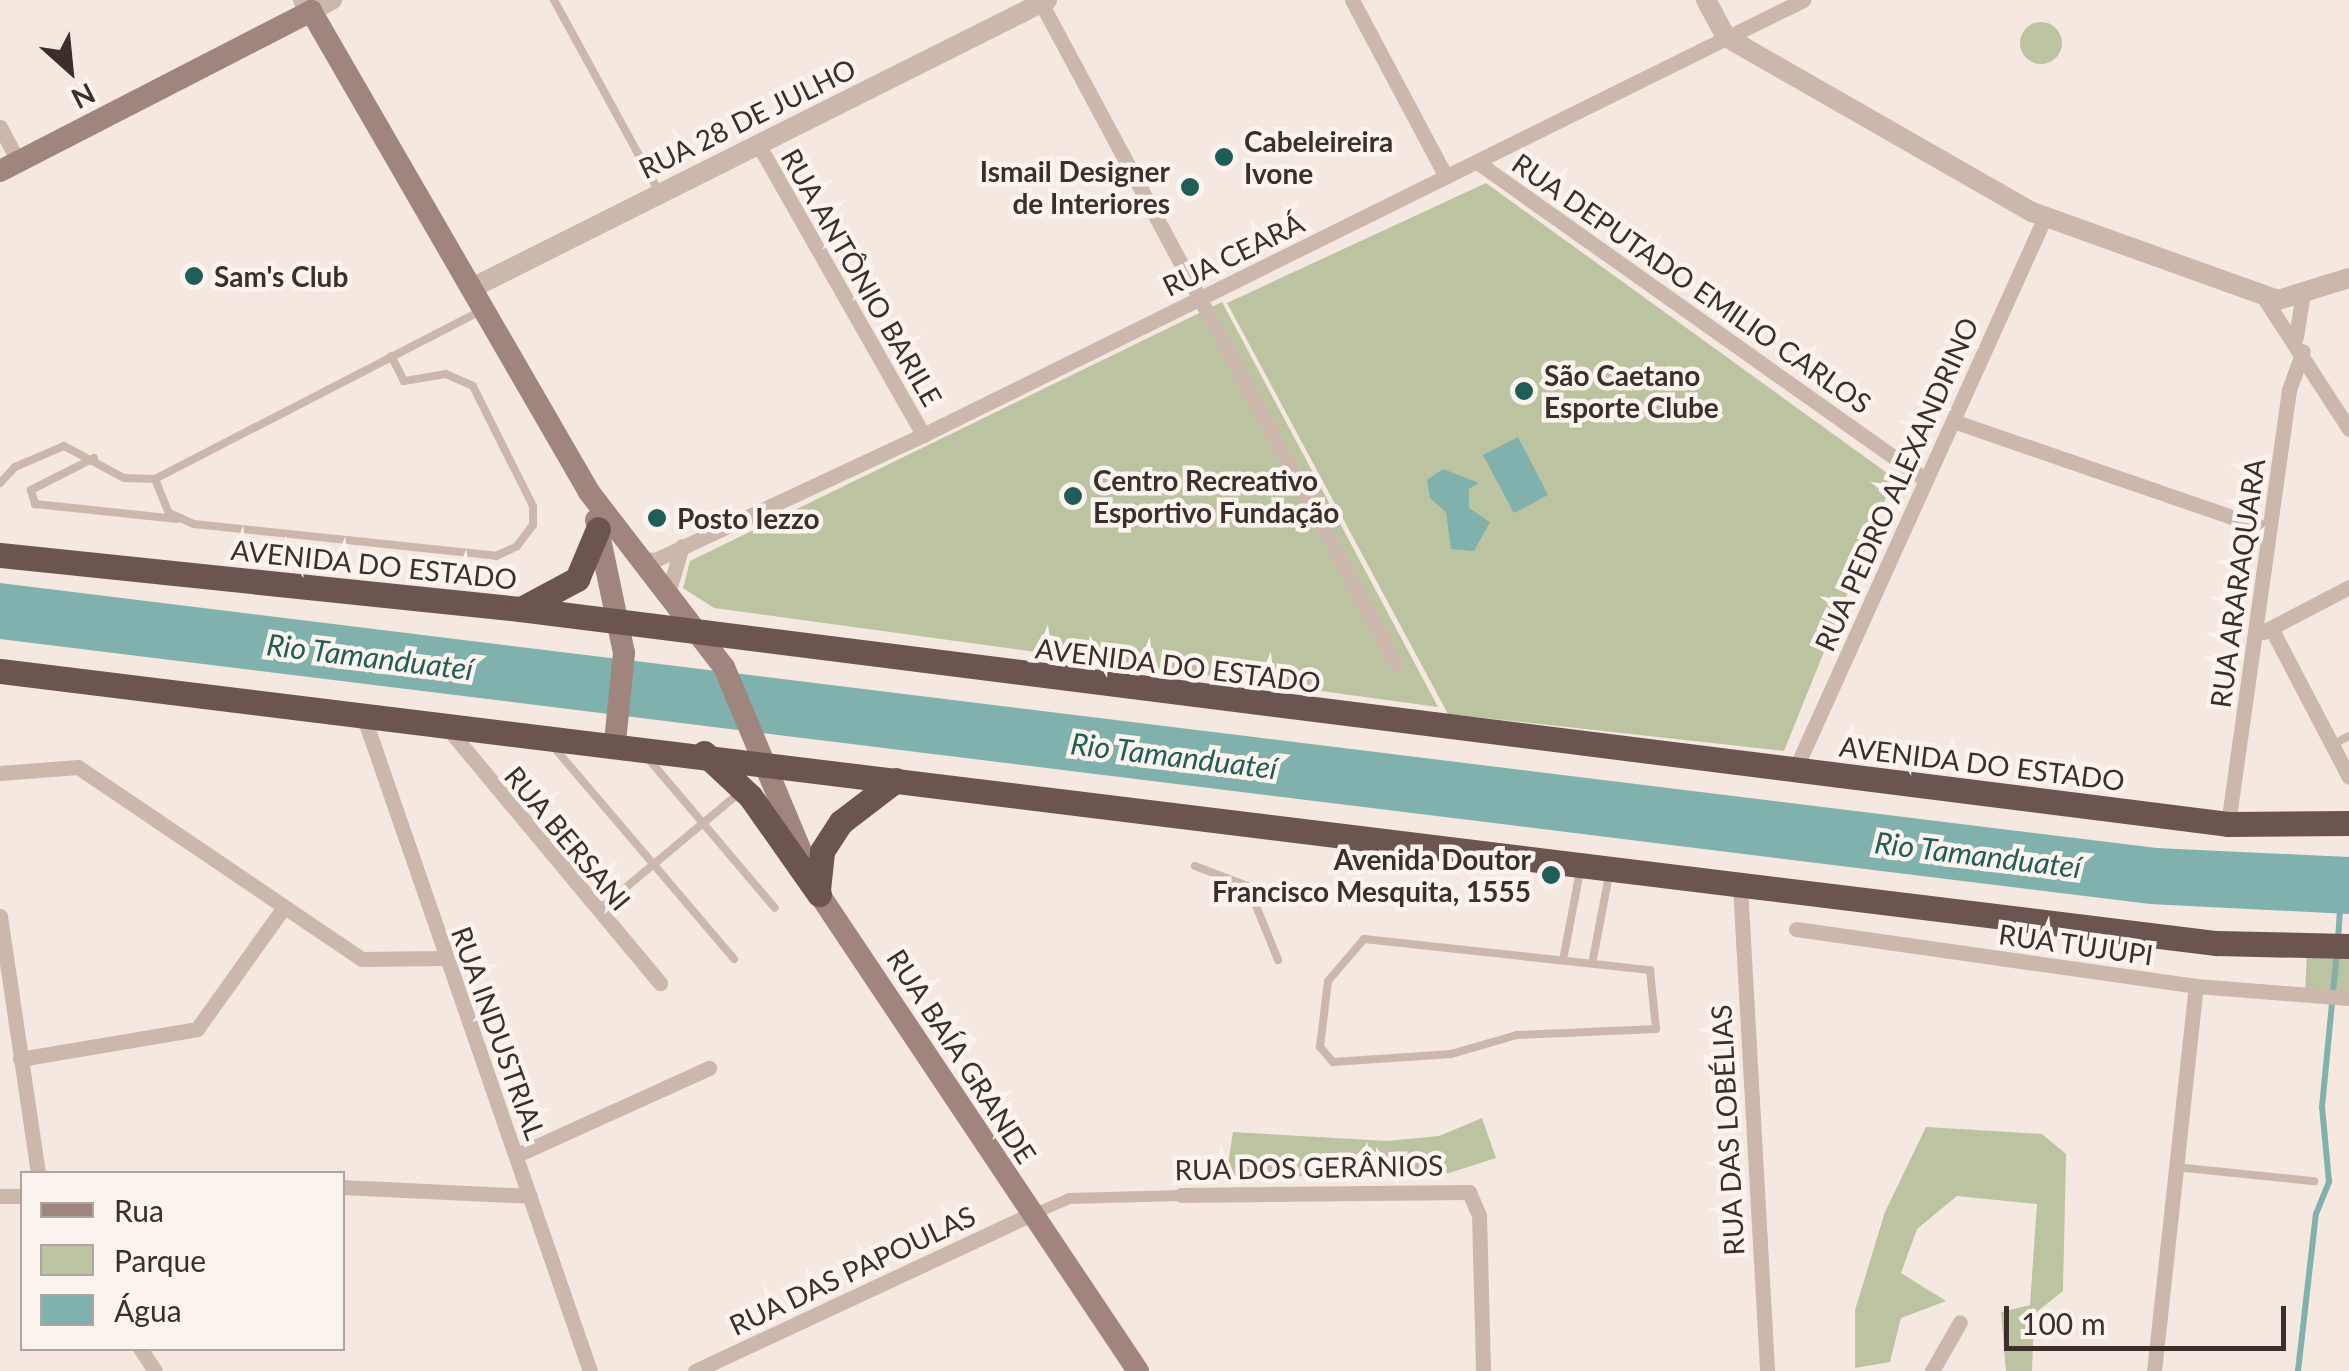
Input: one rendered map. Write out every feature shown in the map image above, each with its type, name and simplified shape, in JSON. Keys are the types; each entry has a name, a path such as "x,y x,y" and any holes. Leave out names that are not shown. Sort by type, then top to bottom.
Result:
{"highway":[{"path":"520,609 577,579 598,529"},
{"name":"AVENIDA DO ESTADO","path":"0,555 520,609 707,638 2228,824 2349,823"},
{"path":"4,678 362,712 1610,870 2216,942 2349,946"},
{"path":"704,753 744,788 818,892"},
{"path":"818,892 822,851 841,822 896,780"}],"main road":[{"path":"10,167 315,4 588,492 624,653 618,716 626,744"},
{"name":"RUA BAÍA GRANDE","path":"588,492 669,600 707,638 724,667 749,735 818,892 1030,1215 1138,1371"}],"street":[{"path":"1352,0 1446,177"},
{"path":"1706,0 1726,37 2045,217 2262,295 2302,298 2349,278"},
{"name":"RUA CEARÁ","path":"635,558 682,546 923,435 1803,0"},
{"name":"RUA 28 DE JULHO","path":"478,299 659,192 1044,2"},
{"path":"1044,2 1204,296 1396,664"},
{"path":"0,127 10,167"},
{"name":"RUA ANTÔNIO BARILE","path":"758,144 923,435"},
{"name":"RUA DEPUTADO EMILIO CARLOS","path":"1477,162 1926,480"},
{"name":"RUA PEDRO ALEXANDRINO","path":"1794,772 2045,217"},
{"path":"2262,295 2300,344 2349,429"},
{"name":"RUA ARARAQUARA","path":"2228,824 2269,530 2300,344 2302,298"},
{"path":"1952,421 2269,530"},
{"path":"669,600 669,570 682,546"},
{"path":"2255,636 2349,587"},
{"path":"2271,628 2349,777"},
{"name":"RUA INDUSTRIAL","path":"362,712 590,1371"},
{"name":"RUA BERSANI","path":"442,722 596,912 660,984"},
{"path":"0,773 78,768 376,964 445,958"},
{"name":"RUA DAS LOBÉLIAS","path":"1740,886 1768,1371"},
{"path":"20,1059 197,1029 284,907"},
{"path":"0,916 38,1171"},
{"name":"RUA TUJUPI","path":"1796,929 2196,986 2349,998"},
{"path":"2154,1371 2196,986"},
{"path":"518,1156 709,1068"},
{"path":"345,1187 530,1196"},
{"name":"RUA DOS GERÂNIOS","path":"1030,1215 1068,1198 1469,1192 1479,1215 1483,1371"},
{"name":"RUA DAS PAPOULAS","path":"694,1371 1030,1215"},
{"path":"1932,1371 1960,1322"}],"lane":[{"path":"554,0 659,192"},
{"path":"0,483 41,452 80,448 124,478 155,479 391,356 478,299"},
{"path":"94,458 31,490 35,504 479,554 517,546 533,525 533,506 472,386 446,374 404,381 391,356"},
{"path":"155,479 178,520"},
{"path":"543,734 734,959"},
{"path":"2332,745 2349,736"},
{"path":"626,744 702,823 775,908"},
{"path":"596,912 744,788"},
{"path":"1195,866 1248,886 1278,960"},
{"path":"1564,954 1580,866"},
{"path":"1593,959 1610,870"},
{"path":"1364,939 1564,954 1654,972 1656,1029 1517,1035 1452,1054 1342,1063 1322,1052 1334,964 1364,939"},
{"path":"2174,1167 2314,1182"}],"green space":[{"path":"2041,22 2056,28 2062,43 2056,58 2041,64 2026,58 2020,43 2026,28"},
{"name":"São Caetano Esporte Clube","path":"1486,183 1894,478 1784,751 1448,714 1227,303"},
{"name":"Centro Recreativo Esportivo Fundação","path":"1222,302 1438,707 714,608 683,588 690,561"},
{"path":"2349,946 2349,998 2305,996 2307,948"},
{"path":"1482,1118 1496,1158 1449,1173 1226,1178 1233,1132 1387,1141 1439,1136"},
{"path":"1926,1127 2042,1134 2066,1154 2063,1291 2034,1314 2032,1371 2006,1371 2001,1312 2030,1305 2037,1204 1957,1196 1917,1229 1901,1273 1946,1301 1901,1318 1890,1362 1855,1368 1855,1310 1885,1212"}],"water":[{"path":"1518,437 1548,495 1514,513 1483,455"},
{"path":"1443,469 1479,483 1469,489 1469,508 1490,522 1474,551 1451,549 1446,512 1430,498 1427,480"},
{"name":"Rio Tamanduateí","path":"0,583 2157,848 2349,857 2349,914 2150,904 0,639"}],"waterway":[{"path":"2338,939 2340,907"},
{"path":"2298,1371 2316,1214 2329,1182 2322,1107 2337,952"}],"place":[{"name":"Cabeleireira Ivone","path":"1224,157"},
{"name":"Ismail Designer de Interiores","path":"1190,187"},
{"name":"Sam's Club","path":"194,276"},
{"name":"São Caetano Esporte Clube","path":"1524,391"},
{"name":"Centro Recreativo Esportivo Fundação","path":"1073,496"},
{"name":"Posto Iezzo","path":"657,518"},
{"name":"Avenida Doutor Francisco Mesquita, 1555","path":"1551,875"}]}
